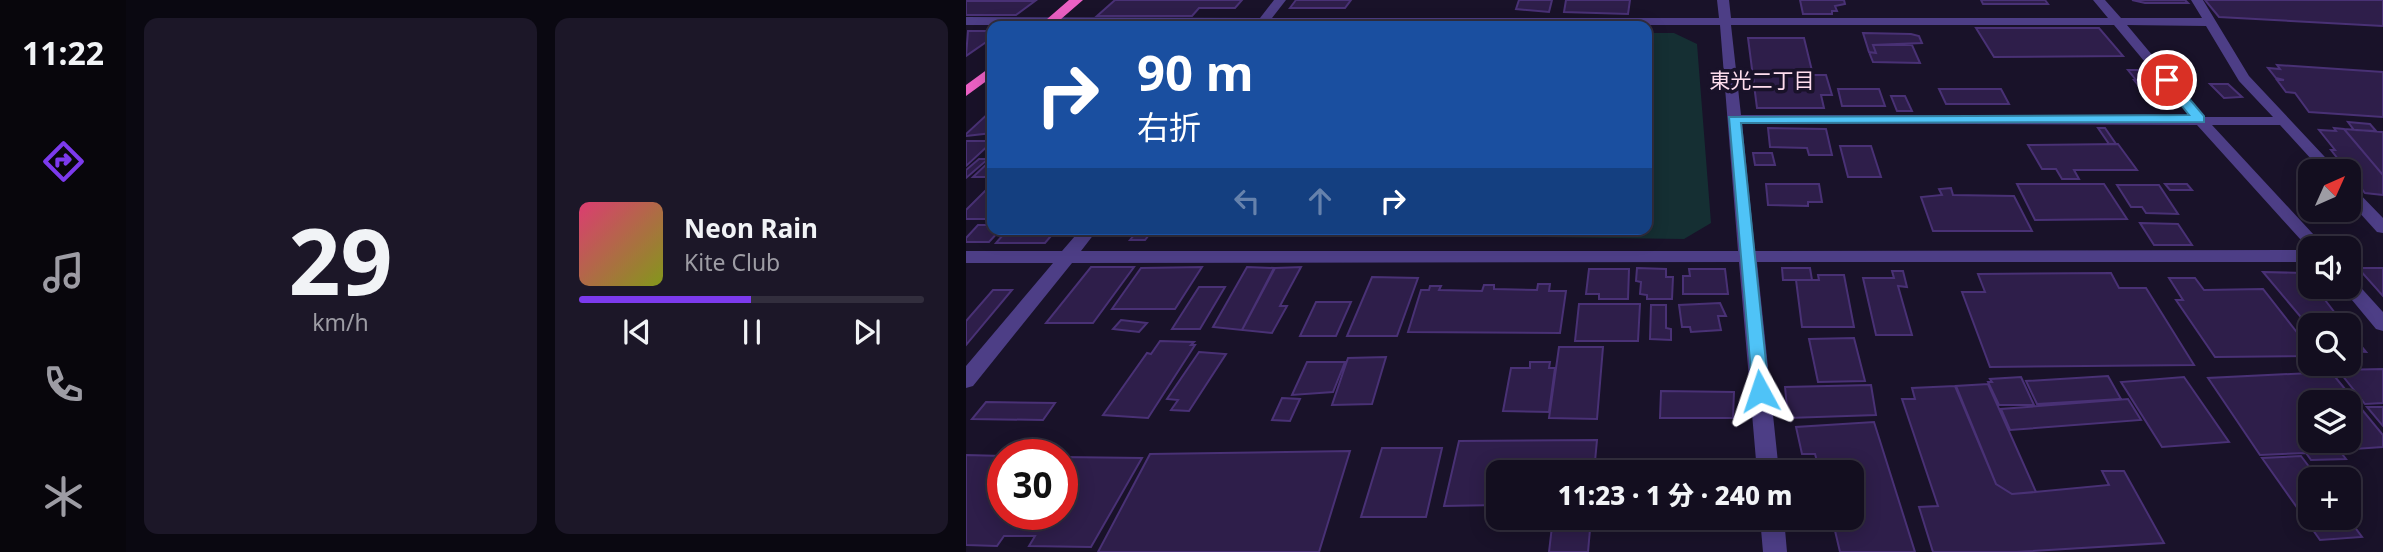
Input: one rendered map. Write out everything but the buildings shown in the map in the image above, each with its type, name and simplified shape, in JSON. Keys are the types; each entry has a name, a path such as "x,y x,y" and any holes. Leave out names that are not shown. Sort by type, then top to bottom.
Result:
{"highway":[{"path":"1051,21 1077,0"},
{"path":"966,92 987,74"}],"street":[{"path":"1262,21 1280,0"},
{"path":"1723,0 1767,460"},
{"path":"2099,0 2199,119 2307,236"},
{"path":"2197,0 2244,78 2320,159"},
{"path":"966,22 987,23"},
{"path":"1652,22 2210,22"},
{"path":"1734,119 2285,121"},
{"path":"2361,204 2383,228"},
{"path":"966,380 1085,235"},
{"path":"966,257 1746,254 2298,256"},
{"path":"2361,299 2383,324"},
{"path":"1773,530 1776,552"}],"green space":[{"path":"1652,33 1674,33 1697,44 1711,223 1684,239 1478,236 1652,235"}],"district":[{"name":"東光二丁目","path":"1762,81"}],"route":[{"path":"1760,391 1734,119 2199,119 2167,80"}]}
